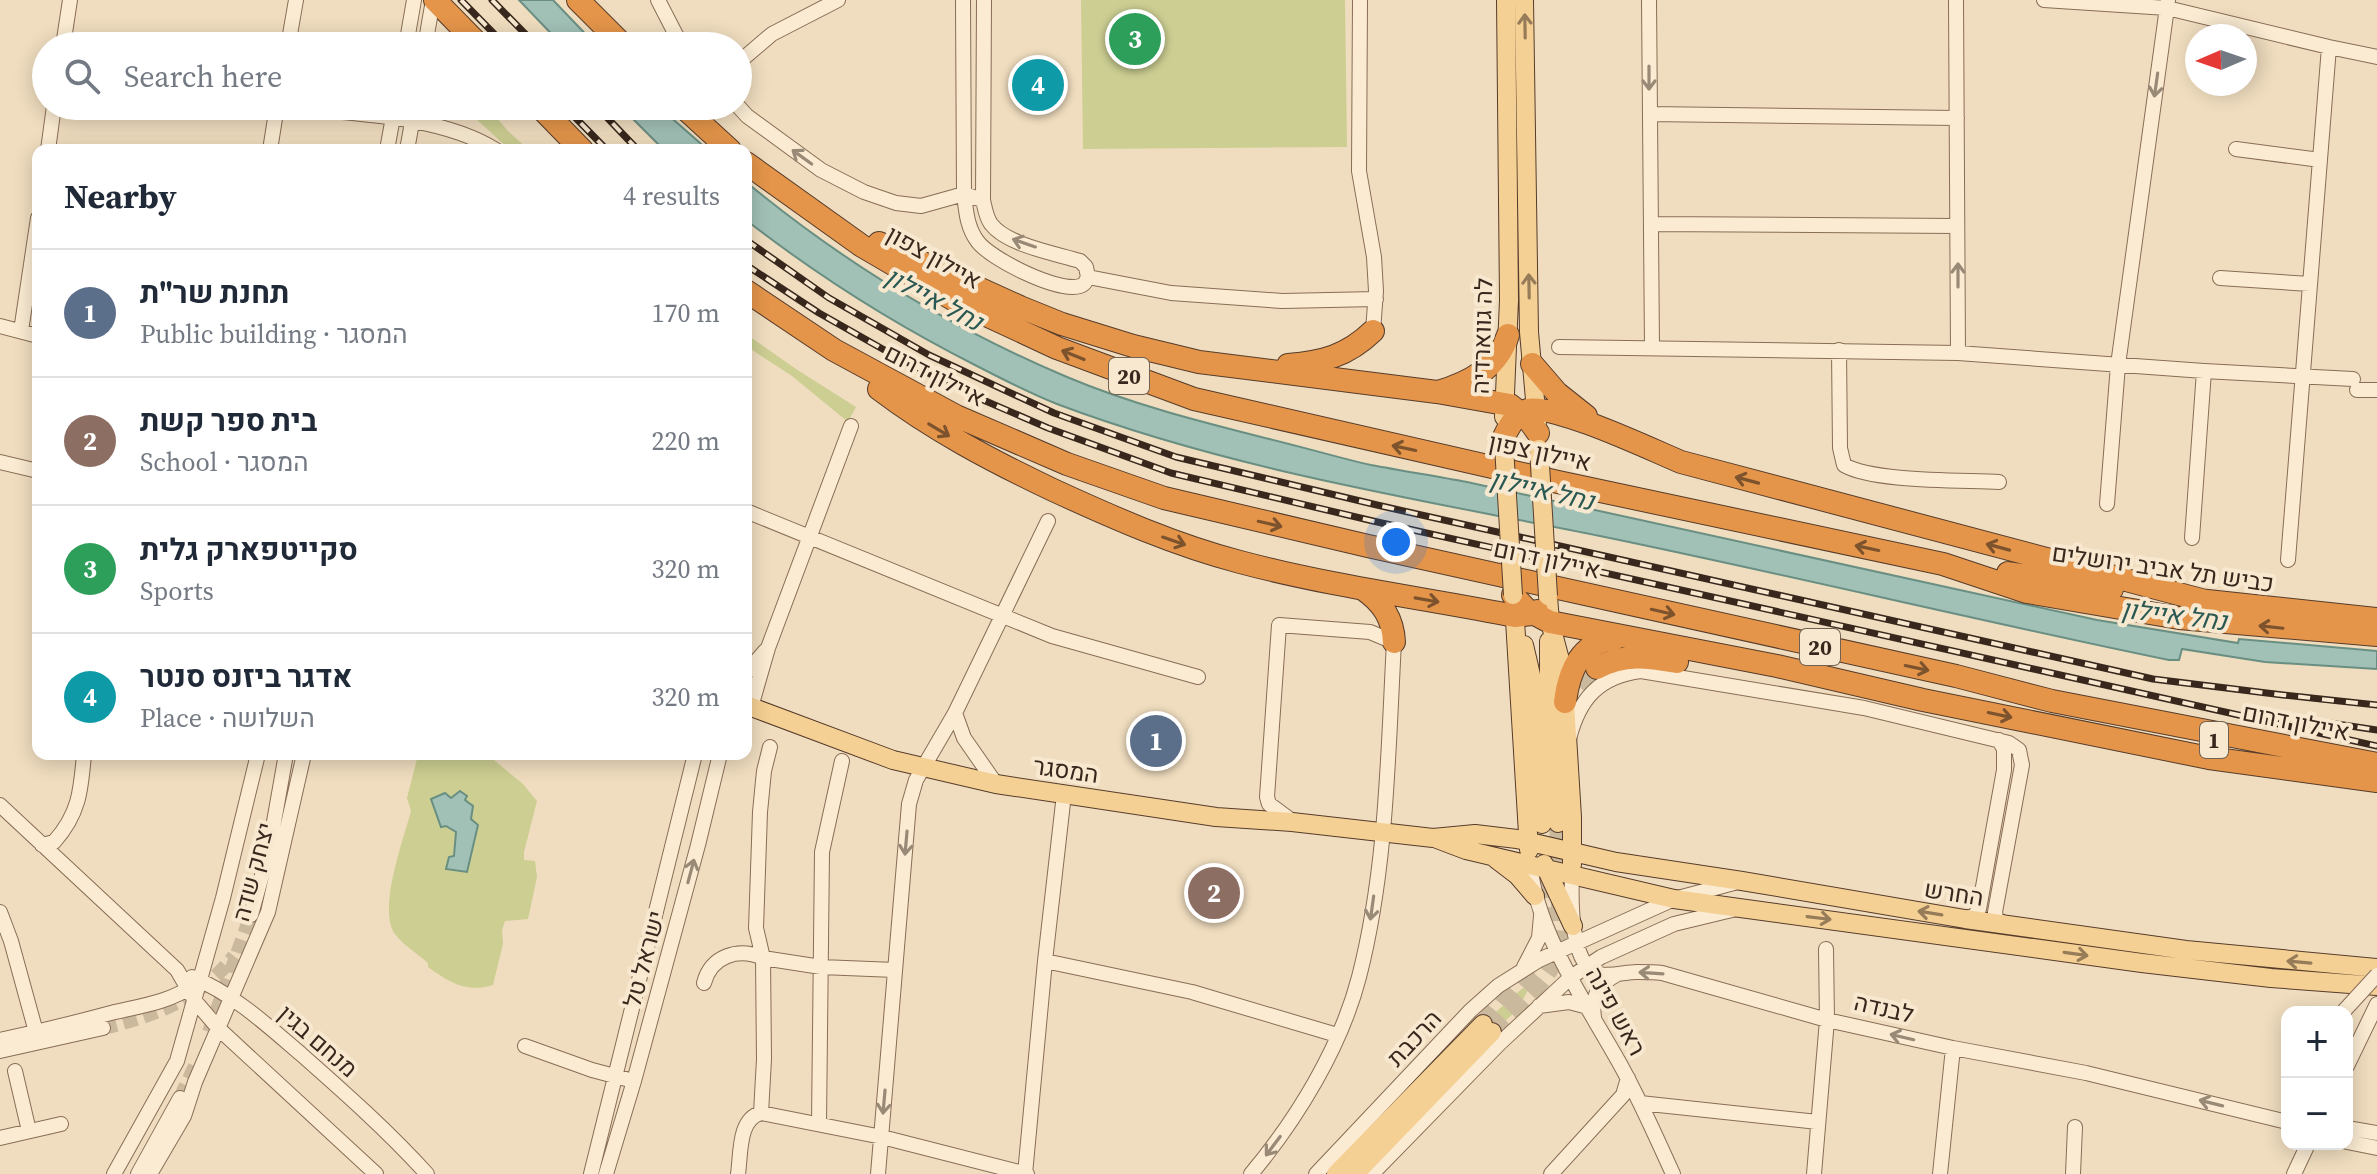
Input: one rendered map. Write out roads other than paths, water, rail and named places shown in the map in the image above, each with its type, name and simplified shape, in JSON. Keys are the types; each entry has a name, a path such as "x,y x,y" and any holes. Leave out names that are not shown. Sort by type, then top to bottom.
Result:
{"highway":[{"path":"434,0 466,32"},
{"path":"578,0 610,32"},
{"path":"553,120 576,144"},
{"path":"697,120 723,144"},
{"name":"איילון צפון","path":"752,167 886,262 1001,323 1090,361 1194,399 1542,479 1943,564 2027,592 2179,618 2377,635"},
{"path":"809,210 1062,324 1167,355 1242,368 1437,392 1552,412 1681,462 2209,602"},
{"path":"754,297 895,401 975,451 1141,530 1205,552 1362,588 1528,612 1631,638 2209,758 2377,780"},
{"name":"איילון דרום","path":"754,297 855,363 956,416 1067,464 1164,498 1956,676 2052,701 2377,764"},
{"path":"1242,368 1327,359 1354,348 1373,331"},
{"path":"1437,392 1467,381 1488,367 1500,355 1508,335"},
{"path":"1532,364 1557,393 1614,434"},
{"path":"1521,409 1538,441"},
{"path":"1504,442 1511,423 1521,409"},
{"name":"כביש תל אביב ירושלים","path":"1943,564 2209,602 2377,619"},
{"path":"1362,588 1379,602 1390,617 1394,642"},
{"path":"1528,612 1543,606 1548,596"},
{"path":"1565,702 1569,682 1585,650 1607,639 1631,638"},
{"path":"1597,668 1614,659 1643,656 1923,700"},
{"name":"1","path":"2052,701 2377,780"}],"main road":[{"name":"לה גווארדיה","path":"1506,0 1508,335 1521,409"},
{"name":"לה גווארדיה","path":"1521,409 1532,364 1524,0"},
{"path":"1538,441 1548,596"},
{"path":"1504,442 1528,612 1531,675 1557,822 1571,854 1572,876"},
{"path":"1528,612 1560,655 1568,745 1557,822"},
{"path":"1528,612 1525,798 1528,842 1575,935"},
{"path":"1528,612 1549,680 1557,822"},
{"name":"המסגר","path":"752,707 893,760 996,784 1216,817 1433,838 1466,850 1539,867"},
{"path":"1475,834 1496,831 1513,821 1522,812 1525,798"},
{"path":"1557,822 1579,831 1598,852 1616,862"},
{"name":"המסגר","path":"1433,838 1475,834 1528,842"},
{"name":"החרש","path":"1528,842 1616,862 1965,919 2186,950 2377,968"},
{"path":"1487,854 1509,867 1538,904"},
{"name":"החרש","path":"1539,867 1674,899 2142,963 2377,986"},
{"path":"1336,1174 1487,1028 1355,1174"}],"street":[{"path":"65,32 70,0"},
{"path":"290,32 296,0"},
{"path":"409,32 414,0"},
{"path":"428,32 434,0"},
{"path":"658,0 674,32"},
{"path":"752,51 772,34 838,0"},
{"path":"963,0 964,194 972,234 989,254 1062,286 1081,286 1088,277 1086,267 1080,261 1021,243 998,231 986,214 983,200 984,0"},
{"path":"1360,0 1359,171 1371,233 1376,299 1373,331"},
{"path":"1649,0 1652,347"},
{"path":"1956,0 1958,353"},
{"path":"2046,0 2167,4 2377,57"},
{"path":"2107,504 2118,365 2167,4"},
{"path":"2288,560 2329,47"},
{"path":"1650,114 1957,118"},
{"path":"49,144 52,120"},
{"path":"271,144 274,120"},
{"path":"388,144 393,120"},
{"path":"409,120 461,133 484,144"},
{"path":"752,120 821,170 864,192 909,206 934,204 964,194 983,200"},
{"path":"408,144 413,122"},
{"path":"2236,149 2320,160"},
{"path":"1651,224 1957,226"},
{"path":"21,331 32,258"},
{"path":"1088,277 1171,293 1282,301 1376,299"},
{"path":"2220,278 2310,284"},
{"path":"0,326 32,334"},
{"path":"1559,347 1958,353 2303,376 2377,390"},
{"path":"1839,350 1840,448 1844,465 1856,473 1999,482"},
{"path":"2192,538 2204,371"},
{"path":"752,694 851,426"},
{"path":"0,462 32,470"},
{"path":"752,513 1052,636 1198,677"},
{"path":"878,1174 909,804 922,767 955,713 1048,521"},
{"path":"1251,1174 1299,1108 1337,1035 1359,978 1382,831 1394,642 1370,632 1279,625 1267,797 1269,804 1292,822"},
{"path":"752,666 768,648"},
{"path":"1568,745 1582,706 1600,685 1617,675 1641,671 1864,708 2015,745 2022,765 1995,912 2004,924"},
{"path":"955,713 964,738 996,784"},
{"path":"1965,919 1974,916 1979,909 2004,770 2004,749 1999,740"},
{"path":"761,1113 763,958 756,928 760,812 770,747"},
{"path":"42,845 54,842 76,809 83,760"},
{"name":"יצחק שדה","path":"114,1174 175,1067 256,760"},
{"name":"יצחק שדה","path":"279,800 280,760"},
{"name":"יצחק שדה","path":"251,915 269,850 285,760"},
{"name":"יצחק שדה","path":"150,1174 184,1116 268,912 303,760"},
{"name":"ישראל טל","path":"591,1174 693,760"},
{"name":"ישראל טל","path":"606,1174 634,1081 719,760"},
{"path":"819,1123 822,852 842,761"},
{"path":"738,1174 745,1125 753,1115 761,1113 882,1137 1026,1174 1064,794"},
{"name":"מנחם בגין","path":"0,805 177,970 195,990 219,1029 376,1174"},
{"name":"ראש פינה","path":"1539,867 1538,904 1571,977 1628,1078 1673,1174"},
{"path":"1572,876 1575,935 1586,966"},
{"name":"הרכבת","path":"1316,1174 1470,1011 1523,968 1559,952 1575,935 1674,899 1742,881"},
{"path":"1523,968 1539,938 1538,904"},
{"path":"1372,1174 1539,1006 1586,966 1674,924 1741,908"},
{"path":"0,912 5,943 36,1032"},
{"path":"1814,1174 1827,1020 1826,949"},
{"path":"704,983 706,974 724,955 755,954 821,967 895,970"},
{"path":"1045,961 1192,992 1337,1035"},
{"name":"לבנדה","path":"1586,966 1601,974 1662,973 1827,1020 2086,1073 2281,1121"},
{"path":"1539,1006 1569,1002 1591,1012 1596,994 1606,981 1620,974"},
{"path":"2349,1006 2377,975"},
{"path":"0,1040 150,1006 195,990"},
{"name":"מנחם בגין","path":"195,990 232,998 258,1017 333,1083 420,1170"},
{"path":"2353,1053 2377,1004"},
{"path":"0,1051 103,1028"},
{"path":"525,1046 634,1081"},
{"path":"1940,1174 1953,1048"},
{"path":"15,1071 29,1131"},
{"path":"1551,1174 1623,1095 1628,1078"},
{"path":"138,1174 180,1098"},
{"path":"1640,1103 1818,1122"},
{"path":"0,1138 61,1124"},
{"path":"2073,1174 2075,1127"},
{"path":"2353,1129 2377,1133"},
{"path":"2353,1143 2377,1148"},
{"path":"2294,1174 2305,1150"}],"water":[{"path":"519,0 553,0 584,32 550,32"},
{"path":"634,120 674,120 701,144 658,144"},
{"path":"752,187 860,266 940,315 1067,377 1165,411 1371,465 1467,482 2097,620 2238,643 2239,639 2377,651 2377,669 2265,662 2182,649 2179,660 2169,660 1258,465 1123,427 1047,400 1005,381 886,316 801,261 752,224"},
{"path":"460,791 473,806 471,819 478,825 467,872 446,869 449,857 454,856 456,832 446,826 441,827 431,799 445,793 451,798"}],"tunnel":[{"path":"1570,719 1579,691 1597,668"},
{"path":"1492,1032 1551,967 1558,937 1560,897 1558,823"},
{"path":"1544,925 1545,867"},
{"path":"209,1032 251,915"},
{"path":"103,1028 175,1004 206,984 234,956"},
{"path":"1483,1024 1534,961"},
{"path":"180,1098 195,1066"}],"railway":[{"path":"461,0 492,32"},
{"path":"492,0 523,32"},
{"path":"578,120 601,144"},
{"path":"609,120 632,144"},
{"path":"752,244 829,298 929,355 1054,413 1176,457 2153,679 2377,705"},
{"path":"752,269 819,313 967,393 1048,428 1171,473 2377,746"},
{"path":"2310,720 2377,730"}],"place":[{"name":"סקייטפארק גלית","path":"1135,39"},
{"name":"אדגר ביזנס סנטר","path":"1038,85"},
{"name":"תחנת שר\"ת","path":"1156,741"},
{"name":"בית ספר קשת","path":"1214,893"}],"water label":[{"name":"נחל איילון","path":"934,299"},
{"name":"נחל איילון","path":"1542,490"},
{"name":"נחל איילון","path":"2174,615"}]}
